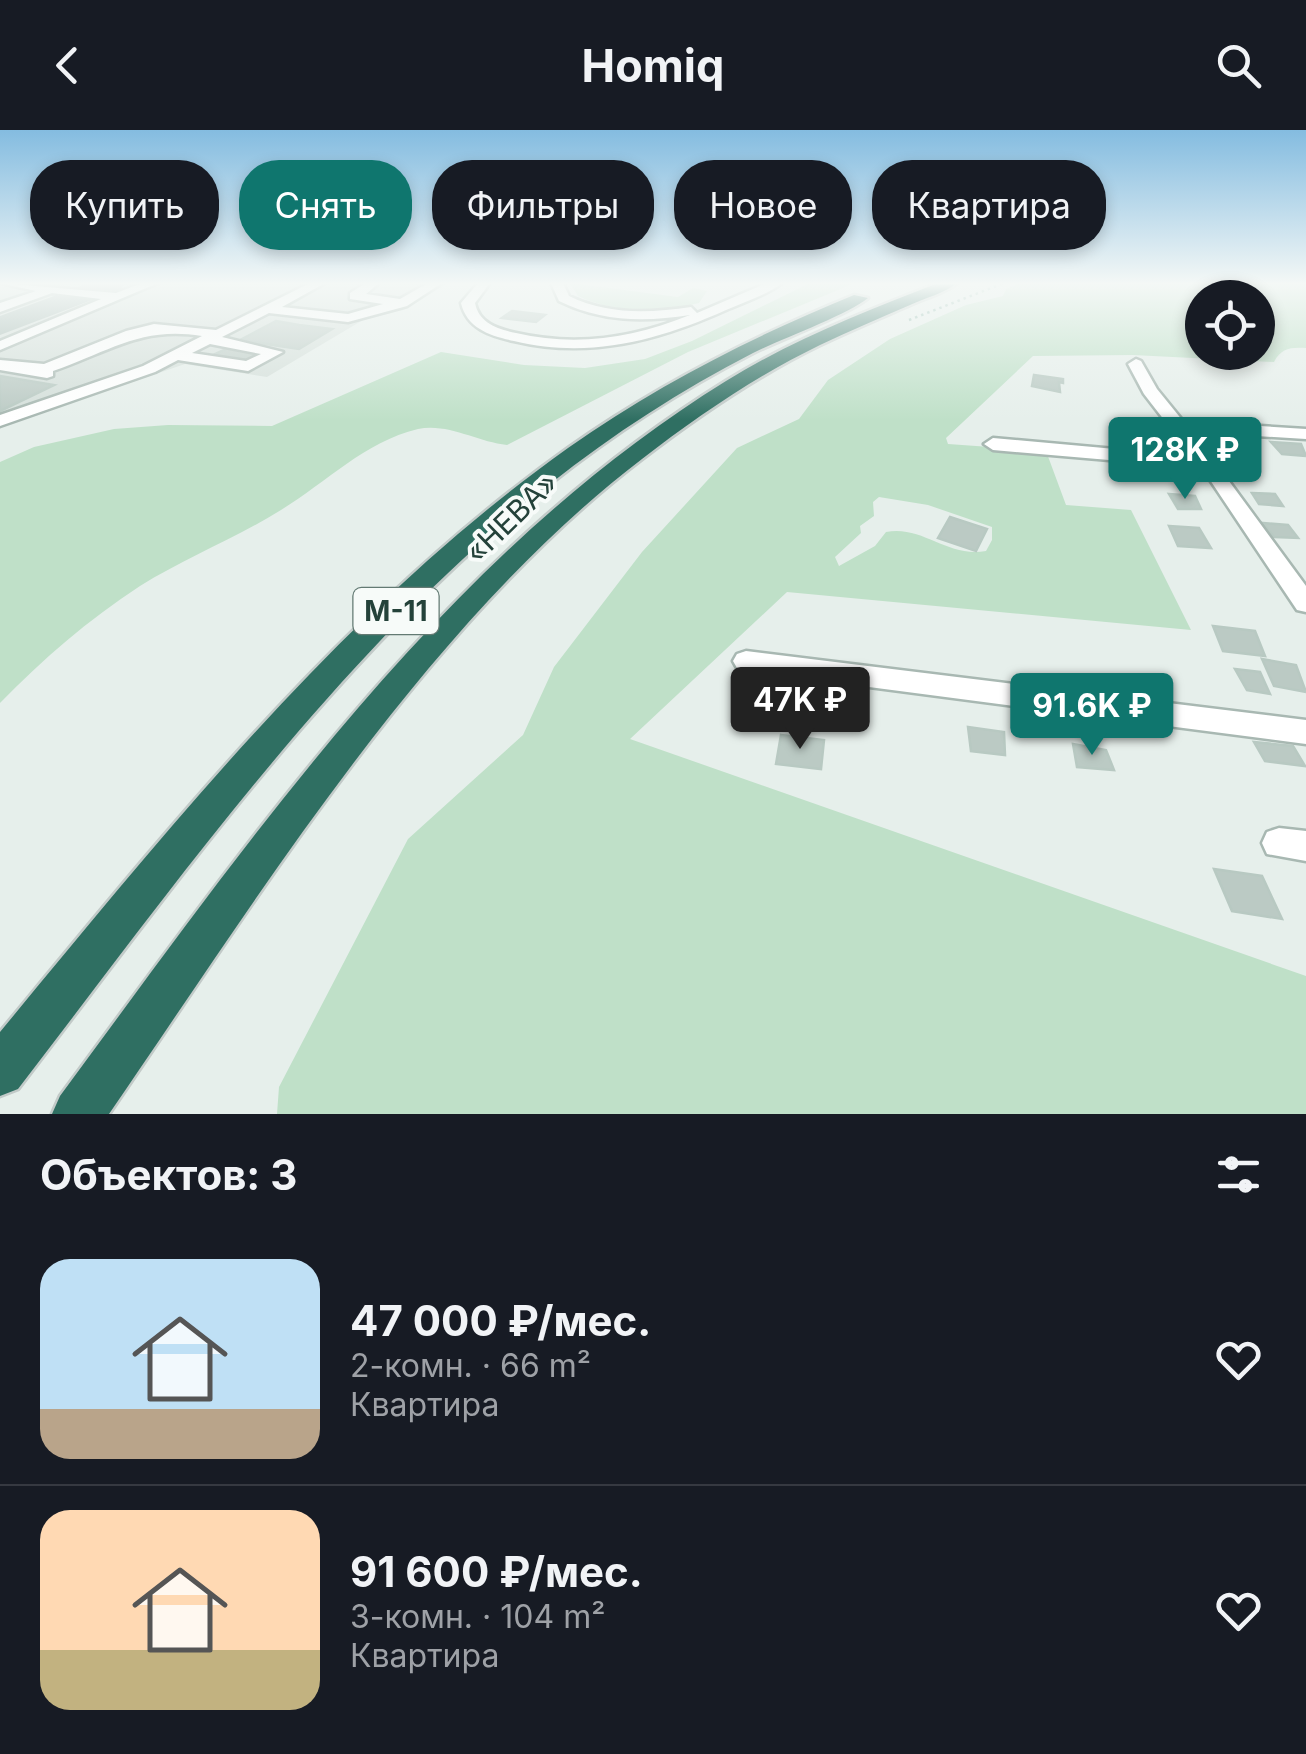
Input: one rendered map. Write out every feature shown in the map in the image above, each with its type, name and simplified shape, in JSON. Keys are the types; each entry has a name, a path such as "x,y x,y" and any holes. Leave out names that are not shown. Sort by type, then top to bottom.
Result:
{"highway":[{"name":"«НЕВА»","path":"0,1071 203,819 324,683 440,567 538,482 616,424 697,374 786,329"},
{"name":"«НЕВА»","path":"78,1114 272,846 382,707 489,586 584,494 654,438 732,385 840,329"}],"street":[{"path":"0,346 41,329"},
{"path":"33,370 70,362 143,330 154,329"},
{"path":"175,355 248,366 276,352 182,329"},
{"path":"0,421 87,391 226,329"},
{"path":"488,329 514,338 578,345 632,341 670,329"},
{"path":"1136,364 1150,391 1208,462 1306,604"},
{"path":"0,365 56,375 87,391"},
{"path":"1180,426 1306,434"},
{"path":"994,444 1208,462"},
{"path":"746,661 1306,732"}],"shaded area":[{"path":"0,329 348,329 267,377 185,364 0,427"}],"green space":[{"path":"717,329 744,329 688,352 507,445 429,428 380,443 281,510 121,599 67,641 0,703 0,462 34,447 114,429 272,426 441,352 524,365 585,368 645,359"},
{"path":"913,329 1185,329 1185,358 1033,356 946,438 948,444 1046,451 1066,505 1131,510 1191,630 787,592 630,739 1306,976 1306,1114 277,1114 279,1087 408,839 523,735 554,667 642,552 737,448 799,419 828,380 890,339","holes":["879,497 928,505 992,527 992,540 986,551 959,550 899,531 886,532 875,546 839,566 835,557 861,533 860,526 874,516 873,502"]},
{"path":"1275,329 1306,329 1306,348 1287,349 1275,361"}],"building":[{"path":"261,329 332,329 299,349 240,340"},
{"path":"228,348 267,354 251,363 211,356"},
{"path":"1034,375 1063,379 1063,383 1059,382 1060,392 1032,386"},
{"path":"0,376 54,385 0,411"},
{"path":"1271,442 1301,444 1306,456 1282,454"},
{"path":"1252,493 1275,494 1283,506 1259,504"},
{"path":"1169,494 1195,496 1201,509 1178,509"},
{"path":"950,517 987,529 976,551 938,538"},
{"path":"1263,523 1288,525 1298,538 1274,537"},
{"path":"1169,526 1199,528 1211,548 1178,546"},
{"path":"1213,626 1255,631 1265,656 1223,651"},
{"path":"1262,659 1296,665 1306,692 1274,686"},
{"path":"1235,669 1260,672 1270,694 1247,690"},
{"path":"968,727 1004,732 1005,755 971,751"},
{"path":"781,735 824,740 821,769 776,764"},
{"path":"1254,742 1293,746 1305,766 1265,761"},
{"path":"1073,744 1106,750 1114,770 1077,767"},
{"path":"1214,869 1262,876 1282,919 1232,911"}]}
